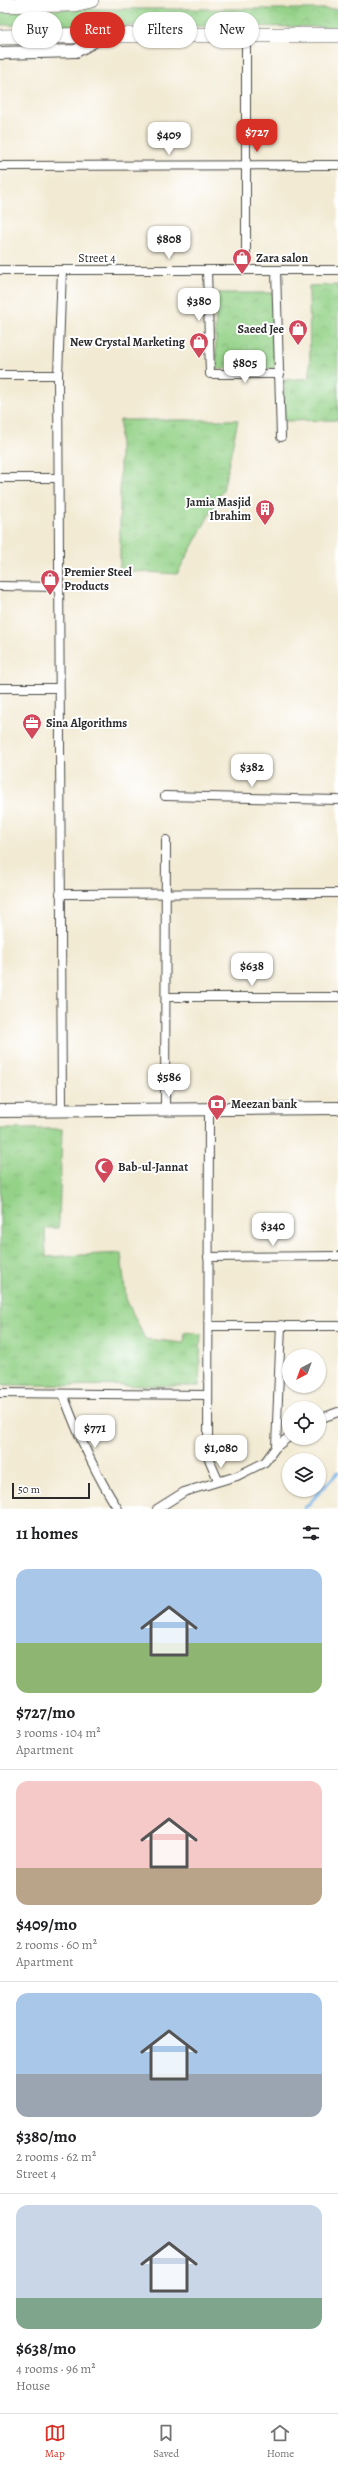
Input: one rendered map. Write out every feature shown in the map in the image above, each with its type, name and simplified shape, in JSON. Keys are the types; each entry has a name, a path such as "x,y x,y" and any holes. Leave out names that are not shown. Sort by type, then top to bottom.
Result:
{"highway":[{"path":"0,5 74,4 91,0"},
{"path":"125,35 205,35"},
{"path":"259,35 338,35"},
{"path":"0,37 70,37"}],"street":[{"path":"0,53 76,51 81,48"},
{"path":"246,48 246,270"},
{"path":"0,166 338,165"},
{"name":"Street 4","path":"0,270 338,270"},
{"path":"62,270 58,375 62,1110"},
{"path":"207,270 210,374 280,374"},
{"path":"276,270 282,437"},
{"path":"0,375 58,375"},
{"path":"0,478 58,478"},
{"path":"0,586 59,587"},
{"path":"0,688 59,688"},
{"path":"165,796 338,800"},
{"path":"166,840 166,1110"},
{"path":"60,894 338,894"},
{"path":"166,997 338,997"},
{"path":"0,1111 338,1108"},
{"path":"209,1109 208,1457 218,1480"},
{"path":"208,1257 338,1256"},
{"path":"276,1447 281,1325"},
{"path":"209,1326 338,1326"},
{"path":"0,1392 208,1395"},
{"path":"63,1394 79,1439 101,1482 118,1509"},
{"path":"326,1416 338,1412"},
{"path":"157,1509 184,1492 218,1480 237,1476 265,1462 276,1447 282,1442"}],"green space":[{"path":"70,9 338,9 338,27 259,27 259,12 205,12 205,26 197,26 197,12 133,12 133,26 125,26 125,12 70,12 70,25 62,25 62,12 12,12 12,25 0,25 0,11"},
{"path":"338,285 338,420 284,421 284,380 310,378 309,286"},
{"path":"215,293 274,293 275,369 216,369"},
{"path":"120,420 238,420 223,490 177,574 120,570"},
{"path":"0,1129 62,1129 59,1221 58,1228 45,1228 46,1257 121,1253 126,1299 145,1339 184,1343 185,1332 201,1334 199,1386 0,1385"}],"waterway":[{"path":"304,1509 338,1472"}],"place":[{"name":"Zara salon","path":"242,275"},
{"name":"Saeed Jee","path":"298,346"},
{"name":"New Crystal Marketing","path":"199,359"},
{"name":"Jamia Masjid Ibrahim","path":"265,526"},
{"name":"Premier Steel Products","path":"50,596"},
{"name":"Sina Algorithms","path":"32,740"},
{"name":"Meezan bank","path":"217,1121"},
{"name":"Bab-ul-Jannat","path":"104,1184"}]}
